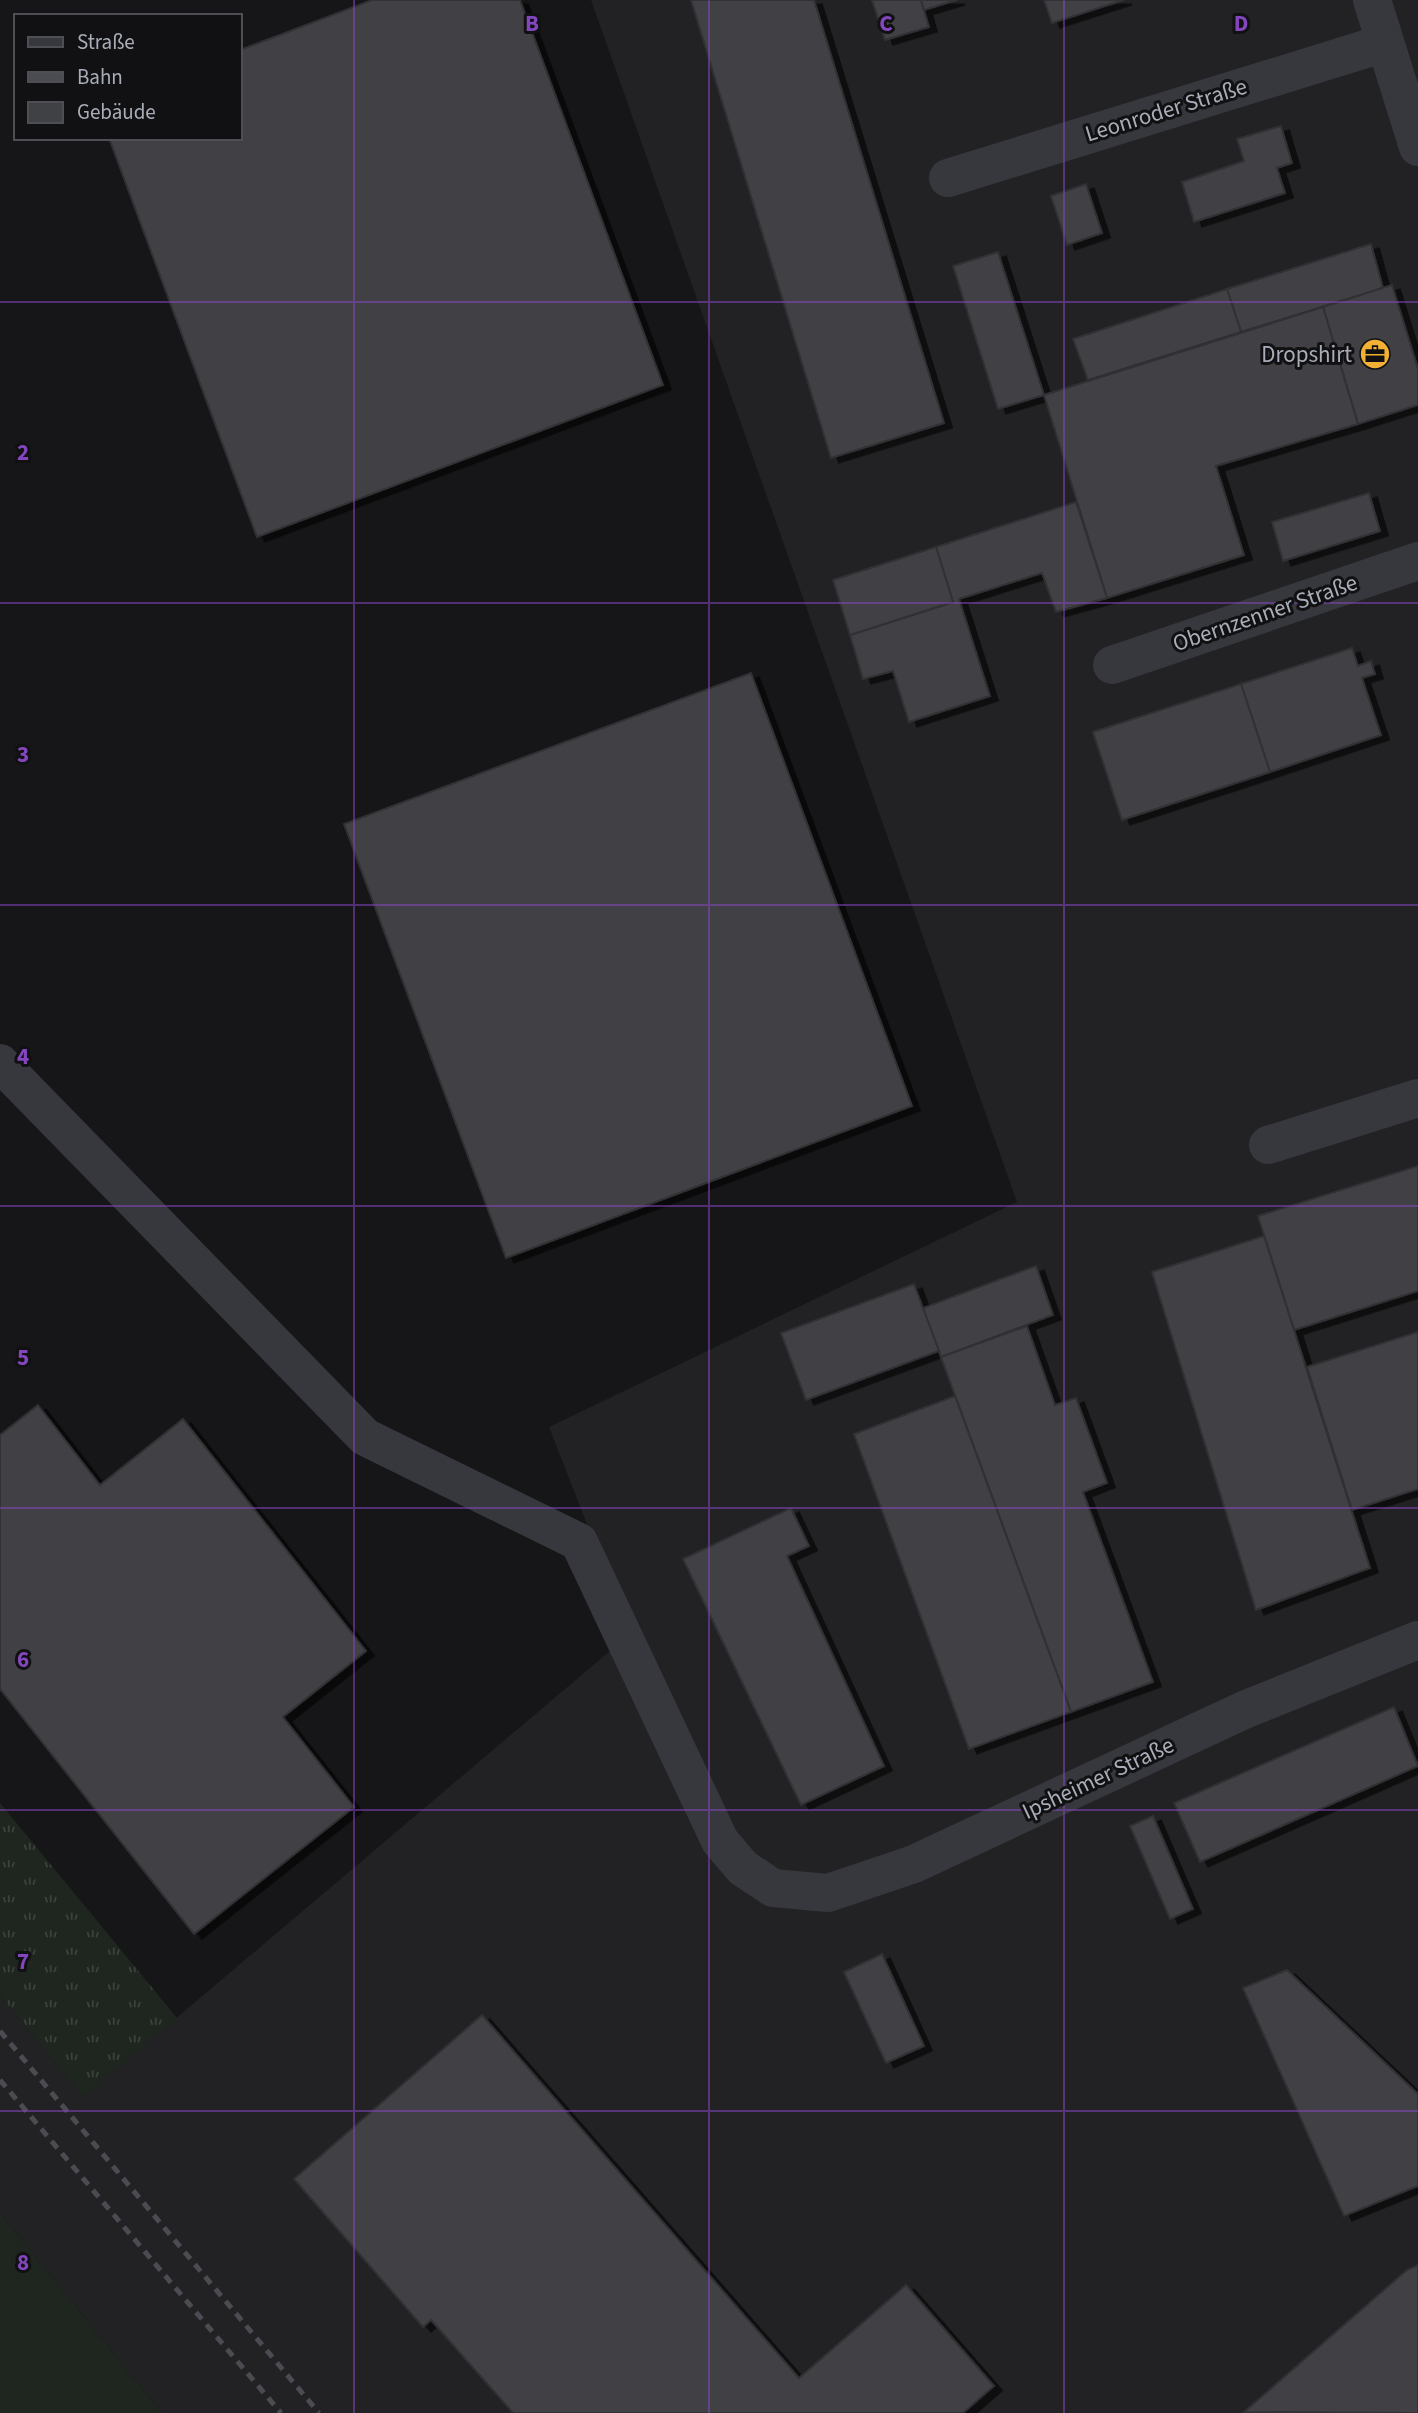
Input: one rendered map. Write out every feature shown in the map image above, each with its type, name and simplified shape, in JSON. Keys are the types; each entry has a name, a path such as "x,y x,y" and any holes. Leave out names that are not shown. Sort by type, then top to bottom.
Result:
{"street":[{"path":"1372,0 1418,147"},
{"name":"Leonroder Straße","path":"948,178 1385,43"},
{"name":"Obernzenner Straße","path":"1112,665 1418,561"},
{"name":"Ipsheimer Straße","path":"0,1063 365,1437 579,1542 720,1841 743,1868 773,1888 828,1893 914,1864 1251,1707 1418,1640"},
{"path":"1268,1145 1418,1098"}],"shaded area":[{"path":"591,0 1418,0 1418,2413 162,2413 0,2213 0,1995 83,2097 630,1634 549,1427 1017,1202"}],"green space":[{"path":"0,1803 177,2018 83,2097 0,1995"},
{"path":"0,2213 162,2413 0,2413"}],"building":[{"path":"372,0 520,0 663,385 257,537 110,140 242,140 242,49"},
{"path":"691,0 814,0 944,423 831,458"},
{"path":"872,0 921,0 929,27 885,40"},
{"path":"921,0 957,0 924,10"},
{"path":"1044,0 1124,0 1052,23"},
{"path":"1281,126 1292,163 1277,168 1285,193 1194,222 1182,182 1244,161 1237,139"},
{"path":"1086,184 1102,233 1067,245 1051,196"},
{"path":"1371,244 1383,288 1241,332 1227,289"},
{"path":"998,252 1044,395 998,409 953,266"},
{"path":"1392,285 1418,369 1418,405 1358,424 1323,307"},
{"path":"1227,289 1241,332 1088,380 1073,339"},
{"path":"1323,307 1358,424 1216,466 1244,555 1107,598 1044,395"},
{"path":"1369,493 1380,531 1283,561 1272,522"},
{"path":"1076,502 1107,598 1056,612 1042,573 959,599 990,696 909,722 893,671 863,679 850,635 953,602 936,547"},
{"path":"936,547 953,602 850,635 833,580"},
{"path":"1352,648 1358,666 1371,661 1375,674 1362,678 1381,735 1270,772 1241,684"},
{"path":"751,673 912,1106 506,1258 344,824"},
{"path":"1241,684 1270,772 1122,820 1093,732"},
{"path":"1418,1166 1418,1291 1294,1330 1258,1216"},
{"path":"1264,1236 1370,1568 1256,1610 1152,1272"},
{"path":"1036,1266 1053,1315 941,1357 923,1308"},
{"path":"914,1284 939,1351 806,1400 781,1333"},
{"path":"1027,1326 1055,1405 1076,1398 1107,1483 1083,1492 1153,1682 1071,1712 941,1357"},
{"path":"1418,1332 1418,1489 1352,1510 1307,1367"},
{"path":"955,1396 1071,1712 969,1749 854,1434"},
{"path":"38,1405 100,1485 183,1419 366,1651 283,1717 354,1807 194,1934 0,1689 0,1435"},
{"path":"791,1508 809,1546 787,1556 884,1766 801,1805 683,1559"},
{"path":"1394,1707 1418,1766 1200,1862 1174,1803"},
{"path":"1153,1816 1193,1909 1170,1919 1130,1826"},
{"path":"882,1954 924,2046 886,2063 844,1972"},
{"path":"1287,1970 1418,2094 1418,2186 1344,2216 1243,1988"},
{"path":"482,2015 799,2378 906,2285 994,2386 963,2413 513,2413 431,2320 423,2327 294,2179"},
{"path":"1418,2265 1418,2413 1244,2412 1407,2270"}],"railway":[{"path":"0,2031 319,2413"},
{"path":"0,2080 281,2413"}],"place":[{"name":"Dropshirt","path":"1375,354"}]}
